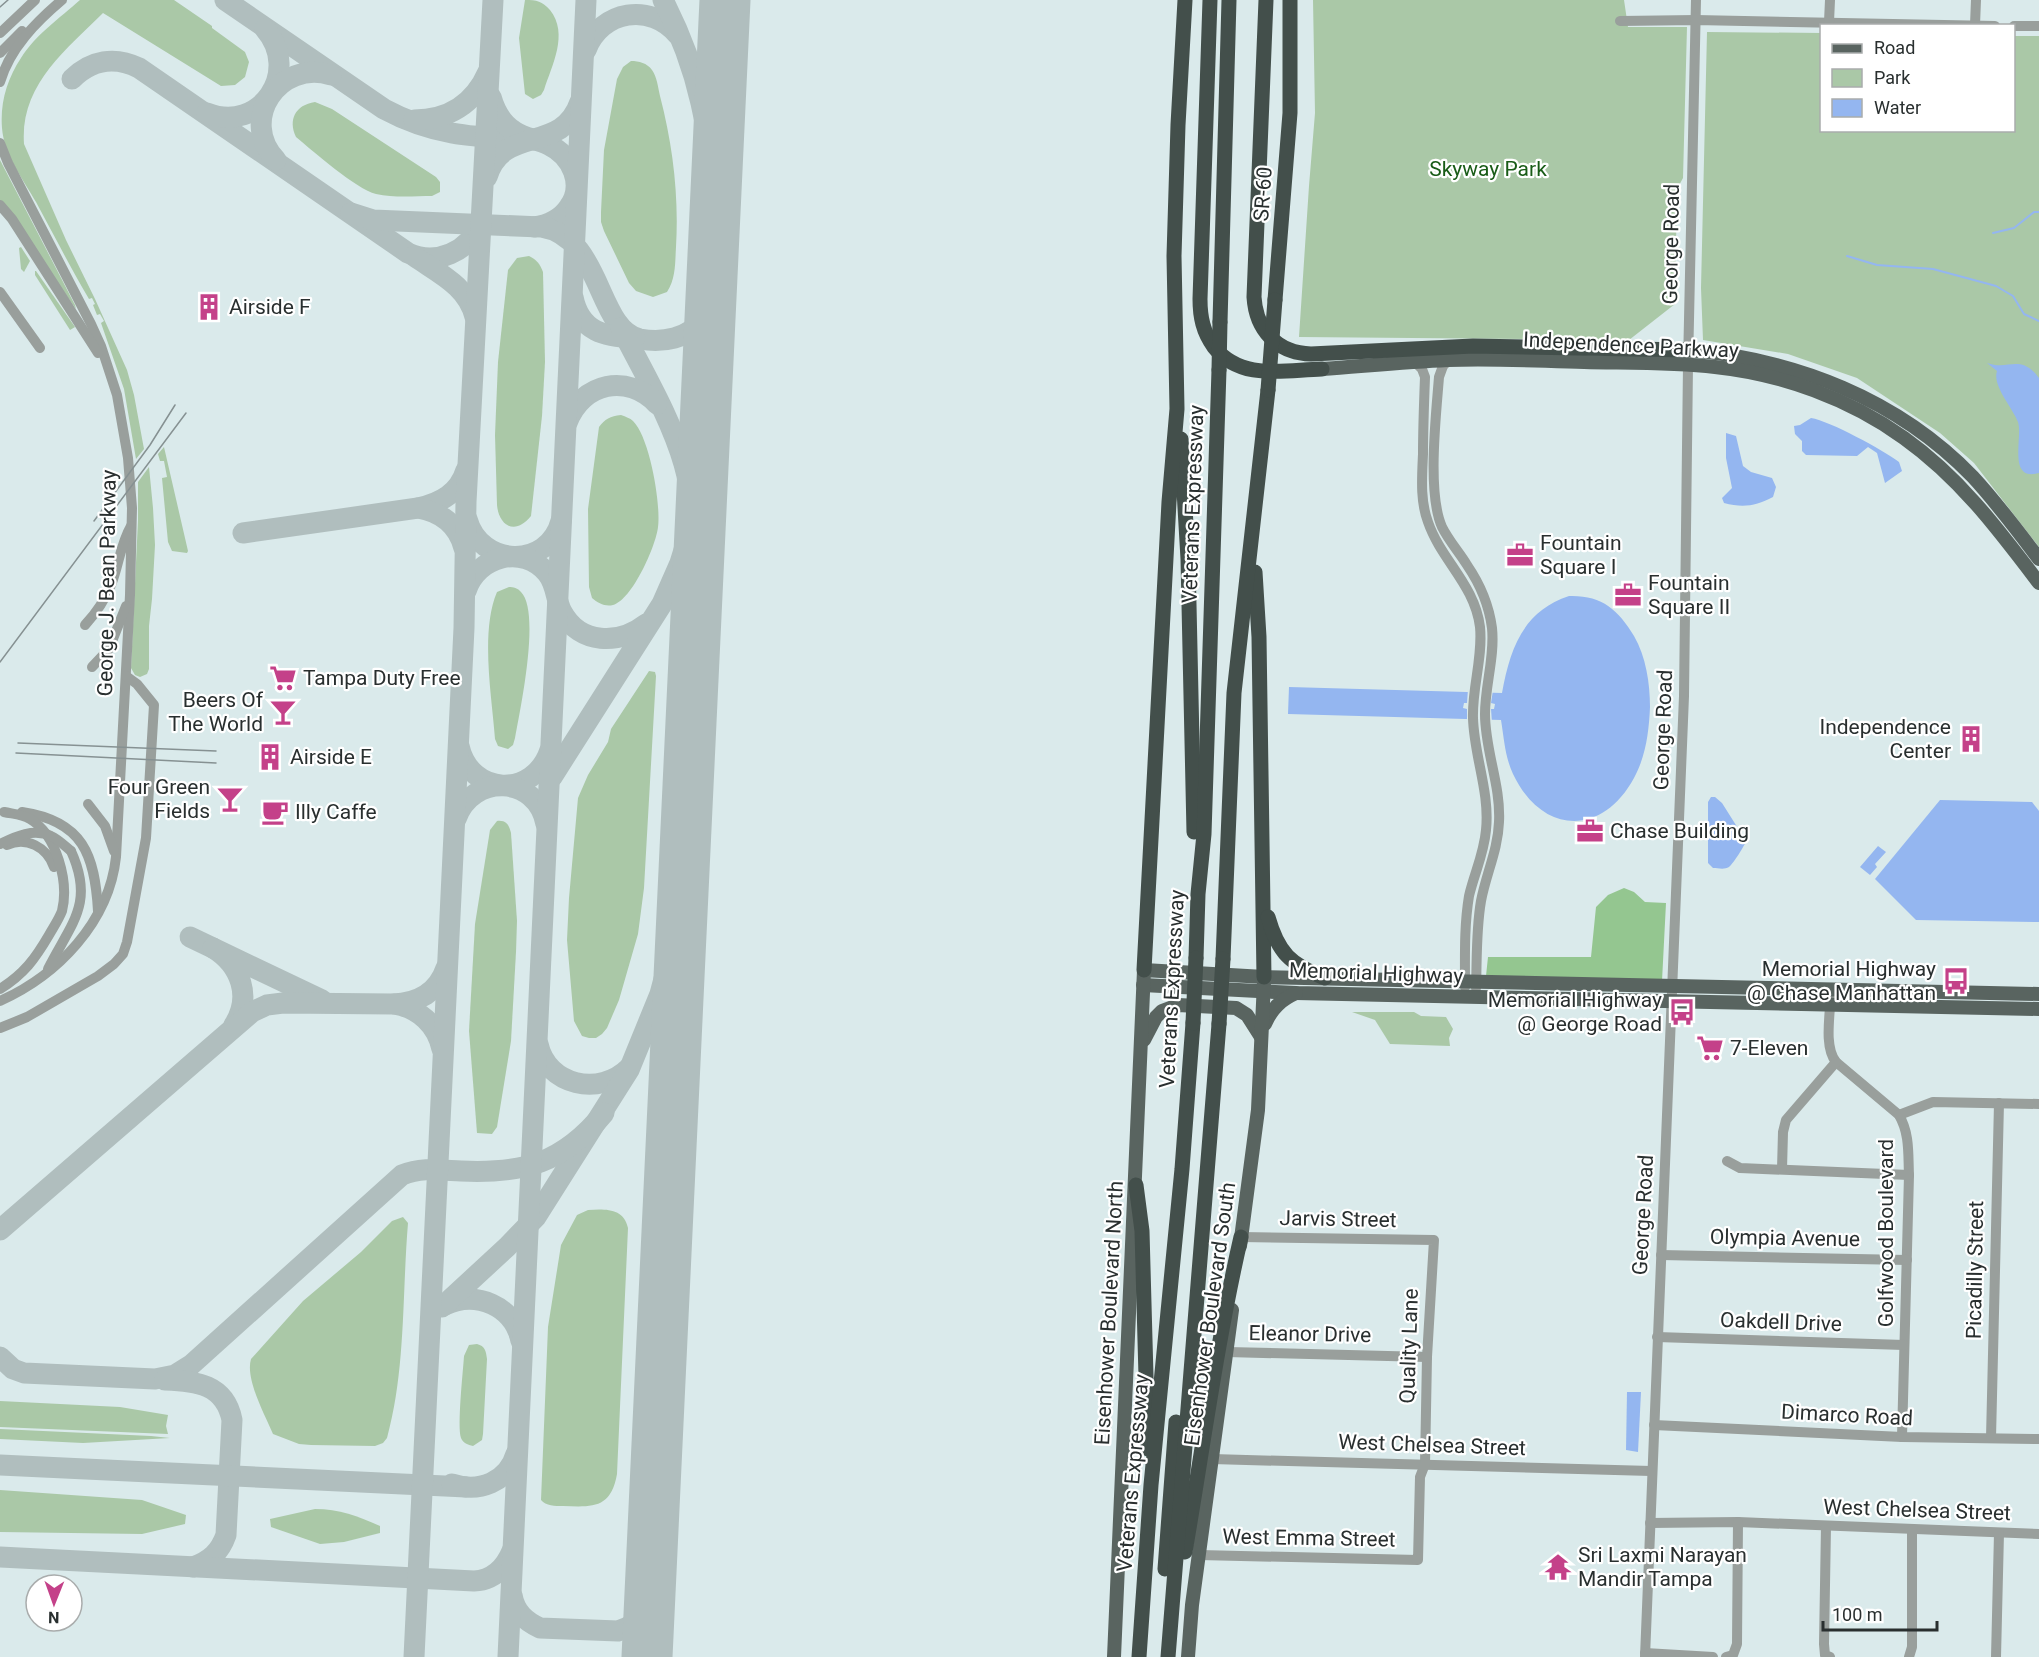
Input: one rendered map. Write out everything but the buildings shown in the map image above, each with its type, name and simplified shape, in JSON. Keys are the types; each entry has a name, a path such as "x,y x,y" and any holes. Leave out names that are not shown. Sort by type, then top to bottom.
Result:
{"highway":[{"path":"1185,0 1174,256 1177,409 1185,489 1194,834 1198,894"},
{"path":"1210,0 1200,299 1203,326 1211,343 1221,355 1243,369 1264,371 1322,369"},
{"name":"SR-60","path":"1220,322 1229,0"},
{"path":"1266,0 1254,297 1259,322 1275,343 1294,352 1311,354 1473,346 1688,357"},
{"name":"SR-60","path":"1251,546 1268,390 1290,113 1290,0"},
{"name":"Veterans Expressway","path":"1139,1657 1151,1485 1182,1169 1193,1023 1198,894 1204,834 1220,322"},
{"path":"1144,978 1169,502 1177,409"},
{"path":"1251,546 1256,574 1259,637 1264,984"},
{"path":"1168,1657 1219,1024 1234,693 1251,546"},
{"path":"1264,900 1275,938 1284,954 1298,966 1325,978"},
{"path":"1136,1185 1142,1231 1147,1445 1151,1485"},
{"path":"1173,1592 1183,1566 1210,1389 1226,1301 1241,1237"},
{"path":"1158,1657 1179,1390 1194,1322"}],"main road":[{"name":"Independence Parkway","path":"1322,369 1449,360 1735,355 1791,368 1840,386 1894,414 1932,441 1963,468 2000,507 2039,559"},
{"name":"Independence Parkway","path":"1688,357 1783,380 1837,400 1881,423 1930,457 1957,482 1990,519 2039,583"},
{"name":"Memorial Highway","path":"1144,978 1264,984 1325,978 2039,994"},
{"name":"Eisenhower Boulevard North","path":"1114,1657 1144,978"},
{"name":"Memorial Highway","path":"1264,984 1296,993 2039,1009"},
{"name":"Eisenhower Boulevard South","path":"1188,1657 1199,1555 1258,1110 1264,984"},
{"path":"1141,1048 1150,1025 1156,1017 1162,1011 1178,1005 1236,1008 1247,1015 1263,1034 1274,1008 1283,999 1296,993"},
{"path":"1984,1008 1985,993"}],"street":[{"path":"2,31 35,0"},
{"name":"George Road","path":"1645,1655 1684,685 1696,0"},
{"path":"1829,22 1830,0"},
{"path":"1976,0 1976,24"},
{"path":"0,53 25,28 60,2"},
{"path":"0,82 9,60 20,43 60,2"},
{"path":"1620,21 1927,24"},
{"path":"2015,26 2039,26"},
{"name":"George J. Bean Parkway","path":"0,143 8,163 91,324 111,374 129,458 132,524 116,857 110,888 98,914 79,941 45,974 0,1001"},
{"path":"0,204 12,219 111,374"},
{"path":"0,292 40,348"},
{"path":"1449,360 1443,366 1438,378 1434,472 1436,501 1442,525 1480,585 1489,612 1492,651 1473,709 1480,729 1487,820 1483,850 1470,893 1468,908 1470,997"},
{"path":"1414,362 1422,369 1425,377 1422,480 1425,514 1436,541 1463,580 1474,604 1481,640 1481,683"},
{"path":"84,625 106,597 124,538 132,524"},
{"path":"92,667 109,649 130,595"},
{"path":"0,1028 27,1017 78,988 114,964 123,954 129,933 146,838 154,705 137,684 126,676"},
{"path":"88,804 105,826 116,857"},
{"path":"0,989 19,976 34,961 62,911 64,890 62,872 51,843 42,829 24,816 4,811 40,815 64,825 73,832 82,842 93,868 98,914"},
{"path":"0,847 14,837 32,832 52,836 71,851 79,870 81,887 79,908 72,928 45,974"},
{"path":"0,847 23,841 39,847 51,857 58,883 56,923"},
{"path":"1782,1169 1783,1132 1786,1120 1836,1062 1829,1045 1831,990"},
{"name":"Golfwood Boulevard","path":"1836,1062 1899,1115 1907,1133 1909,1175 1902,1437"},
{"path":"1899,1115 1933,1102 2039,1104"},
{"name":"Picadilly Street","path":"1991,1438 1998,1103"},
{"path":"1727,1161 1740,1168 1909,1175"},
{"name":"Jarvis Street","path":"1241,1237 1434,1240"},
{"name":"Quality Lane","path":"1418,1560 1420,1477 1425,1464 1427,1357 1434,1240"},
{"name":"Olympia Avenue","path":"1661,1255 1907,1260"},
{"name":"Oakdell Drive","path":"1657,1337 1904,1345"},
{"name":"Eleanor Drive","path":"1227,1352 1427,1357"},
{"name":"Dimarco Road","path":"1654,1425 1902,1437 2039,1439"},
{"name":"West Chelsea Street","path":"1212,1459 1651,1471"},
{"path":"1726,1657 1733,1655 1737,1644 1738,1522"},
{"name":"West Chelsea Street","path":"1650,1523 1738,1522 2039,1534"},
{"path":"1826,1526 1824,1644 1825,1654 1830,1657"},
{"path":"1909,1657 1912,1647 1912,1530"},
{"path":"1996,1657 1999,1533"},
{"name":"West Emma Street","path":"1199,1555 1418,1560"},
{"path":"1645,1655 1713,1657"}],"green space":[{"path":"80,0 174,0 245,52 249,62 245,77 235,85 221,86 103,13 60,56 37,87 29,104 24,144 127,370 144,449 136,459 124,389 101,323 104,321 100,314 97,315 92,298 89,299 15,166 6,148 2,128 3,100 16,66 41,34"},
{"path":"525,0 539,2 550,10 556,19 559,39 544,90 541,95 533,99 525,94 519,38"},
{"name":"Skyway Park","path":"1313,0 1624,0 1628,27 1687,27 1683,178 1677,189 1675,304 1629,340 1299,337 1315,113"},
{"path":"1707,32 1820,33 1820,132 2015,132 2015,36 2039,36 2039,547 1974,463 1940,433 1857,378 1788,354 1703,340 1701,288"},
{"path":"631,61 645,64 655,76 674,171 677,228 674,270 667,292 653,297 636,291 629,283 601,222 604,150 617,79 623,67"},
{"path":"315,102 332,109 436,177 440,182 440,192 432,196 376,194 347,178 296,137 293,125 295,114 302,106"},
{"path":"0,160 75,305 76,309 0,202"},
{"path":"21,247 30,261 24,272 21,269 19,248"},
{"path":"529,256 538,262 543,272 545,362 542,416 531,516 514,527 501,519 497,505 495,435 498,362 508,270 517,258"},
{"path":"35,271 75,327 70,330 35,275"},
{"path":"621,415 633,421 639,429 649,456 658,503 658,527 648,559 635,583 620,601 607,605 592,598 589,587 588,509 599,427 608,418"},
{"path":"164,447 187,553 172,551 168,542 162,478 167,477 164,461 160,461 158,454"},
{"path":"149,467 155,545 149,626 149,669 147,674 140,677 135,675 131,668 138,482"},
{"path":"509,587 520,591 527,603 529,640 515,738 513,745 508,749 498,746 495,739 488,645 492,608 497,592"},
{"path":"649,671 655,672 656,676 644,888 638,934 619,1000 607,1028 596,1038 589,1038 582,1036 574,1021 567,940 578,798 588,775 608,742 611,729"},
{"path":"497,821 507,824 511,833 517,921 511,1041 497,1127 492,1134 477,1133 469,1031 475,924 490,830"},
{"path":"1624,888 1634,892 1645,902 1666,903 1662,981 1486,976 1488,957 1591,957 1596,907 1608,895"},
{"path":"1352,1012 1414,1012 1421,1016 1446,1017 1453,1029 1449,1038 1450,1046 1390,1044 1375,1020"},
{"path":"588,1210 607,1210 618,1213 626,1221 628,1228 617,1474 610,1494 599,1504 554,1506 541,1500 548,1327 561,1245 577,1215"},
{"path":"403,1217 408,1223 400,1358 387,1438 383,1443 375,1446 311,1445 299,1444 273,1434 253,1387 251,1359 303,1301 361,1252 392,1221"},
{"path":"477,1344 485,1349 487,1359 483,1434 482,1440 473,1446 466,1444 461,1438 460,1411 464,1356 469,1345"},
{"path":"0,1401 120,1407 168,1415 166,1426 168,1434 0,1427"},
{"path":"0,1429 170,1438 83,1443 0,1439"},
{"path":"0,1490 142,1500 186,1515 185,1524 142,1534 0,1532"},
{"path":"315,1509 332,1510 356,1516 380,1526 380,1533 344,1542 320,1544 271,1527 270,1519"}],"water":[{"path":"1987,363 2020,364 2026,366 2039,378 2039,473 2029,474 2023,471 2020,465 2018,422 1997,383 1997,371"},
{"path":"1811,418 1843,430 1881,450 1899,462 1902,471 1885,483 1877,453 1868,447 1857,456 1806,455 1802,451 1802,441 1795,434 1794,426"},
{"path":"1726,433 1736,436 1743,466 1751,472 1772,478 1776,487 1773,497 1749,505 1724,503 1722,498 1732,488 1726,458"},
{"path":"1569,596 1580,596 1599,601 1622,618 1642,653 1649,689 1648,734 1638,770 1621,797 1606,811 1589,819 1572,821 1556,818 1540,809 1525,794 1510,768 1501,720 1288,714 1289,687 1502,693 1509,661 1521,634 1540,611"},
{"path":"1711,797 1715,797 1722,803 1746,841 1733,862 1725,868 1713,868 1708,863 1708,802"},
{"path":"1940,800 2032,802 2039,811 2039,922 1916,920 1875,879"},
{"path":"1878,846 1886,852 1875,864 1877,867 1870,875 1860,867"},
{"path":"1627,1392 1641,1392 1638,1452 1626,1450"}],"pier":[{"path":"1468,689 1493,690 1491,703 1495,704 1494,709 1491,709 1492,723 1467,722 1467,709 1463,708 1464,703 1467,703"}],"waterway":[{"path":"1993,233 2014,228 2034,212 2039,212"},
{"path":"1847,256 1877,265 1933,269 1996,286 2013,296 2024,314 2039,321"}],"taxiway":[{"path":"225,0 384,109 403,118 457,134 534,140"},
{"path":"414,1657 464,628 466,502 493,0"},
{"path":"508,1657 586,0"},
{"path":"351,213 373,220 541,227 561,234 576,247 588,264 615,319 626,332 640,339 666,340 690,331 702,319 710,294 713,225 711,164 705,123 694,76 663,0"},
{"path":"586,50 593,37 603,26 628,15 654,18 667,25 678,35"},
{"path":"207,113 226,117 244,115 258,107 270,95 277,80 279,63 275,46 265,29"},
{"path":"72,79 87,68 104,62 121,62 139,68 408,253 419,257 440,257 460,249 475,233 480,223"},
{"path":"276,160 265,144 261,128 263,111 270,97 281,84 295,76 312,72 331,75"},
{"path":"414,120 438,117 458,108 475,93 488,72"},
{"path":"491,97 497,112 509,128 557,150 564,156 574,172 576,190 569,207 554,221 534,227"},
{"path":"487,177 495,161 506,150 560,129 571,118 580,102"},
{"path":"414,256 451,281 466,297 475,317"},
{"path":"573,297 581,318 595,330 604,334 635,338"},
{"path":"621,328 656,394 671,429 684,464 691,495 695,527 697,593 690,723"},
{"path":"567,423 583,398 607,386 633,388 657,404"},
{"path":"697,500 702,462"},
{"path":"418,508 448,496 459,485 466,470"},
{"path":"243,533 418,508 441,516 453,526 464,548"},
{"path":"467,519 474,535 485,546 499,554 514,556 529,555 543,548 554,537 561,521"},
{"path":"552,777 662,604 680,563 690,531"},
{"path":"466,591 480,569 490,562 502,558 526,559 537,564 547,573 553,582 562,612 579,631 589,636 612,638 624,636 646,624"},
{"path":"459,746 465,763 476,775 488,782 503,785 517,783 531,777 542,766 550,750"},
{"path":"456,819 464,804 476,793 489,787 504,786 518,789 530,796 540,808 546,824"},
{"path":"442,1307 536,1217 629,1070 660,994 672,949 681,895 686,802"},
{"path":"190,937 213,948"},
{"path":"234,1025 242,1004 241,982 231,963 213,948 322,1000"},
{"path":"0,1230 252,1012 267,1005 283,1003 393,1004 411,1001 432,990 438,984 446,968"},
{"path":"394,1004 411,1009 426,1019 436,1032 442,1049"},
{"path":"538,1044 543,1058 552,1070 576,1083 604,1082 617,1077 629,1068"},
{"path":"0,1357 13,1369 24,1373 155,1379 175,1375 191,1365 402,1175 423,1170 504,1170 541,1162 573,1144 604,1113"},
{"path":"445,1305 469,1299 492,1304 511,1318 521,1341"},
{"path":"165,1380 208,1387 223,1399 232,1420 226,1535 214,1555 193,1567"},
{"path":"452,1484 472,1487 491,1483 506,1472 516,1454"},
{"path":"0,1465 466,1487"},
{"path":"512,1595 522,1615 540,1628 618,1631 627,1627 638,1620 646,1609 651,1522"},
{"path":"0,1557 474,1581 493,1576 506,1563 512,1551"}],"runway":[{"path":"647,1657 725,0"}],"tram line":[{"path":"0,7 8,0"},
{"path":"94,521 150,445 175,405"},
{"path":"0,662 186,413"},
{"path":"18,743 216,751"},
{"path":"16,753 216,763"}],"place":[{"name":"Airside F","path":"209,307"},
{"name":"Fountain Square I","path":"1520,555"},
{"name":"Fountain Square II","path":"1628,595"},
{"name":"Tampa Duty Free","path":"283,678"},
{"name":"Beers Of The World","path":"283,712"},
{"name":"Independence Center","path":"1971,739"},
{"name":"Airside E","path":"270,757"},
{"name":"Four Green Fields","path":"230,799"},
{"name":"Illy Caffe","path":"275,812"},
{"name":"Chase Building","path":"1590,831"},
{"name":"Memorial Highway @ Chase Manhattan","path":"1956,981"},
{"name":"Memorial Highway @ George Road","path":"1682,1012"},
{"name":"7-Eleven","path":"1710,1048"},
{"name":"Sri Laxmi Narayan Mandir Tampa","path":"1558,1567"}]}
